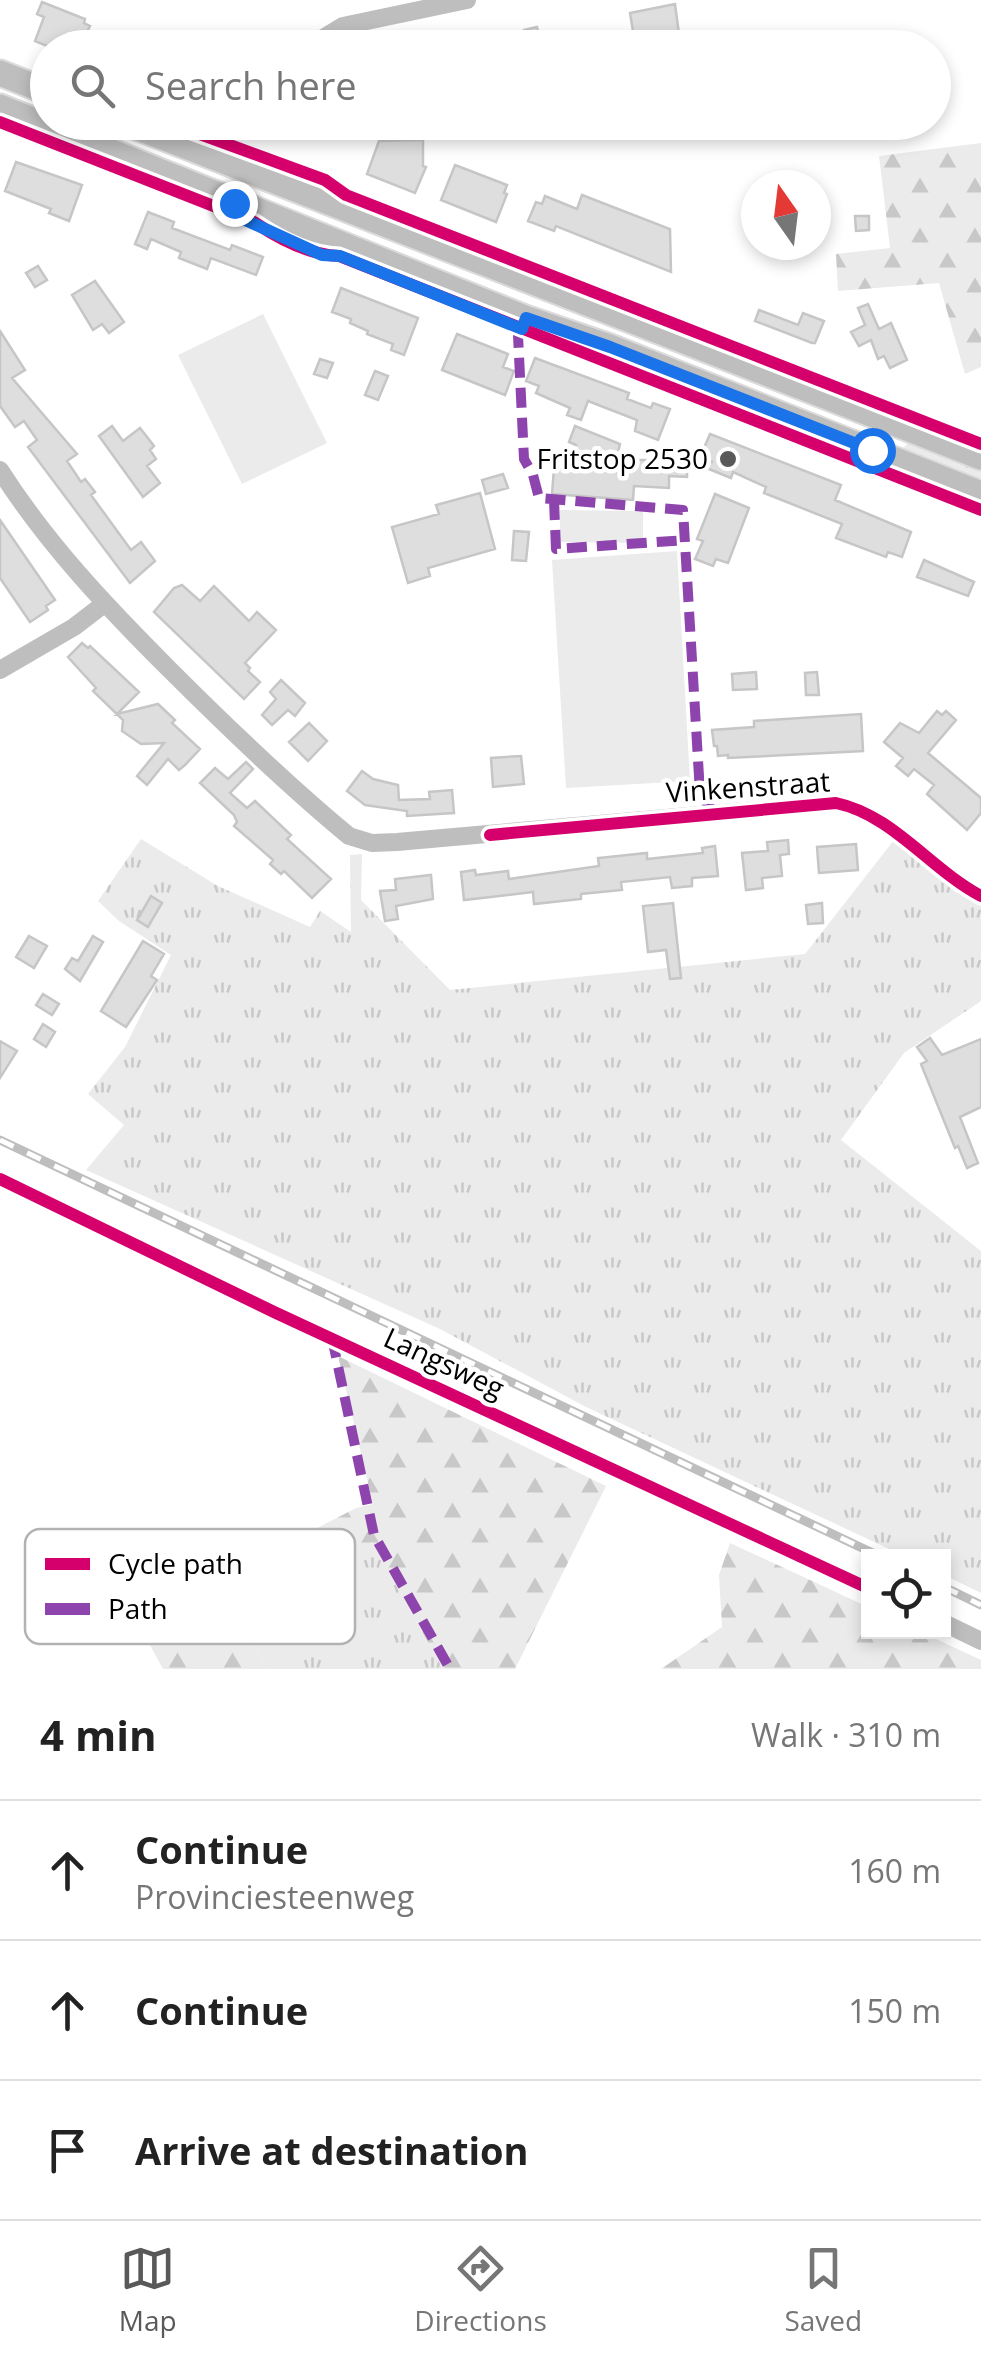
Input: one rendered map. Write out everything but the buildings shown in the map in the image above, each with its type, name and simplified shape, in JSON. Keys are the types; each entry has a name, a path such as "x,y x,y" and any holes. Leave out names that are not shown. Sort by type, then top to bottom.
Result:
{"main road":[{"path":"0,73 30,85"},
{"path":"0,106 30,118"},
{"path":"84,140 468,295 981,494"},
{"path":"168,140 981,456"},
{"path":"468,295 500,299 512,282 497,266"}],"street":[{"path":"337,30 466,0"},
{"path":"193,150 199,140"},
{"name":"Vinkenstraat","path":"0,470 104,604 203,704 349,836 372,843 397,842 836,803 879,819 958,884 981,896"},
{"path":"0,670 64,633 104,604"},
{"name":"Langsweg","path":"0,1178 274,1312 861,1585"},
{"path":"951,1626 981,1641"}],"green space":[{"path":"981,143 981,367 965,374 939,283 838,291 836,254 890,248 879,156"},
{"path":"263,314 327,443 242,484 178,355"},
{"path":"909,442 981,470 981,484 905,454 903,448"},
{"path":"560,510 643,511 643,543 560,542"},
{"path":"677,551 690,781 566,788 552,560"},
{"path":"141,839 218,886 310,927 320,911 351,932 350,855 362,854 361,900 450,990 805,954 894,840 954,891 981,906 981,1001 904,1053 841,1140 981,1251 981,1593 951,1578 951,1549 889,1549 586,1407 440,1329 86,1170 124,1125 88,1094 125,1047 171,955 119,921 98,901"},
{"path":"338,1356 606,1486 515,1669 443,1669 372,1542 355,1551 355,1529 315,1529 356,1508 373,1504"},
{"path":"372,1541 443,1669 268,1669 253,1644 355,1644 355,1550"},
{"path":"730,1543 861,1604 861,1639 936,1639 981,1660 981,1669 661,1669 722,1627 719,1575"},
{"path":"149,1644 253,1644 268,1669 163,1669"}],"railway":[{"path":"0,1140 864,1549"},
{"path":"951,1590 981,1605"}],"marked path":[{"path":"522,329 518,335 524,459 539,498 683,510 700,793 715,814"},
{"path":"554,500 556,549 686,540"},
{"path":"332,1338 374,1535 450,1669"}],"cycle path":[{"path":"0,122 30,134"},
{"path":"46,140 254,222 295,245 339,256 981,510"},
{"path":"216,140 325,180 346,195 981,444"},
{"path":"490,835 836,803 876,819 981,896"},
{"path":"0,1179 274,1312 861,1585"}],"place":[{"name":"Fritstop 2530","path":"728,459"}],"route":[{"path":"234,203 230,213 322,255 340,256 522,329 526,318 610,347 872,450"}]}
